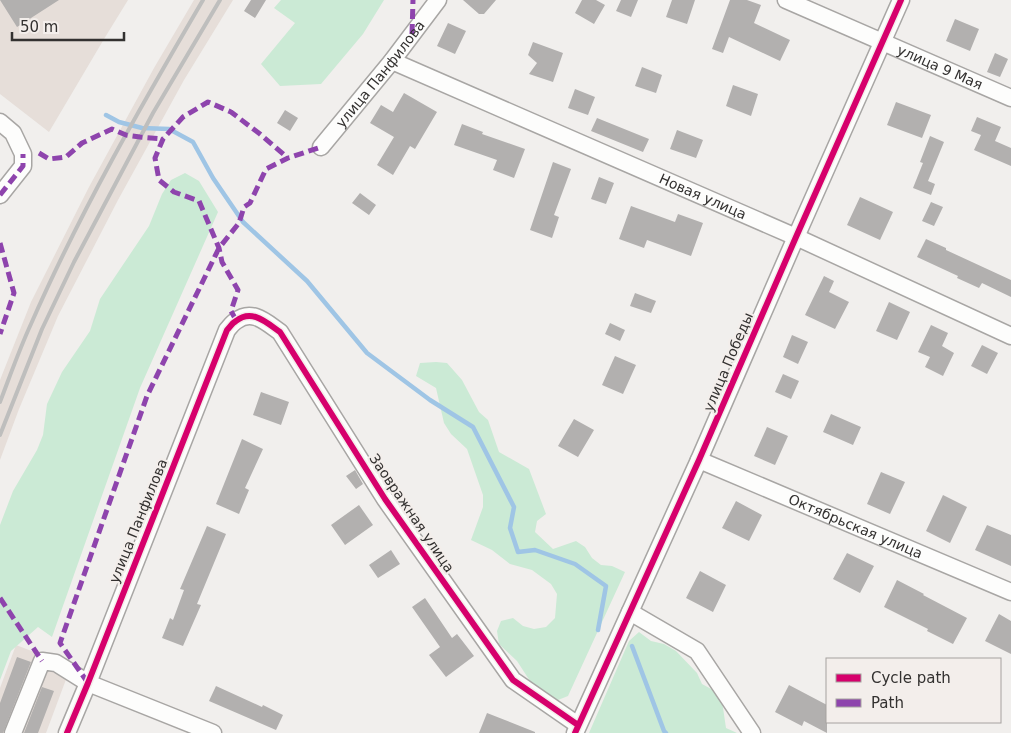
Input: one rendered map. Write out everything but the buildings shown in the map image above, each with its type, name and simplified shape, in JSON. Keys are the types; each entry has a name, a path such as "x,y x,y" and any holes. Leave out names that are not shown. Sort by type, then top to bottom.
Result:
{"street":[{"name":"улица Панфилова","path":"321,146 392,61 438,0"},
{"name":"улица 9 Мая","path":"786,0 1011,98"},
{"name":"улица Победы","path":"576,729 699,460 901,0"},
{"name":"Новая улица","path":"392,61 796,238 1011,336"},
{"path":"0,122 13,133 24,154 23,166 0,195"},
{"name":"Заовражная улица","path":"236,320 247,315 260,318 280,332 385,499 513,680 576,729"},
{"name":"улица Панфилова","path":"67,733 227,330 236,320"},
{"name":"Октябрьская улица","path":"699,460 1011,592"},
{"path":"630,612 697,651 752,733"},
{"path":"13,733 42,661 56,664 88,683 212,733"}],"shaded area":[{"path":"0,0 128,0 49,132 0,94"},
{"path":"194,0 233,0 184,80 118,200 58,316 0,460 0,380 31,302 89,187 154,68"},
{"path":"16,645 71,666 46,733 0,733 0,688"}],"green space":[{"path":"281,0 384,0 363,34 321,84 280,86 261,64 295,23 274,8"},
{"path":"185,173 199,181 218,212 140,388 52,637 38,627 11,651 0,680 0,525 13,491 37,450 43,435 47,404 62,372 90,331 100,299 149,226 162,194 171,180"},
{"path":"420,363 447,363 462,380 479,412 488,420 499,452 529,469 546,514 537,521 535,532 553,549 576,541 585,547 592,558 601,565 612,566 625,572 568,696 558,700 530,681 517,661 499,644 497,631 501,621 513,618 523,626 534,629 546,627 555,618 557,594 551,584 532,570 510,564 492,550 471,540 483,507 483,495 467,449 451,434 444,423 436,388 416,376"},
{"path":"639,632 651,641 664,644 676,651 697,673 702,684 713,690 722,701 726,728 737,733 589,733 629,641"}],"waterway":[{"path":"106,115 119,122 142,128 169,129 193,142 213,178 243,222 307,281 367,353 430,400 473,427 514,507 510,528 518,552 535,550 575,564 606,586 598,630"},
{"path":"632,646 666,733"}],"railway":[{"path":"0,402 27,334 70,241 134,120 203,0"},
{"path":"0,435 42,329 74,262 153,113 220,0"}],"marked path":[{"path":"412,34 413,0"},
{"path":"236,320 231,311 238,290 222,262 219,248 199,201 174,192 159,180 155,158 163,139 183,117 208,102 231,112 288,158"},
{"path":"39,153 49,159 66,157 82,143 112,129 126,135 163,139"},
{"path":"88,683 60,643 147,396 219,248 239,223 244,207 250,203 266,169 288,158 321,147"},
{"path":"0,195 23,166 23,154"},
{"path":"0,243 14,293 0,334"},
{"path":"0,598 42,661"}],"cycle path":[{"path":"575,733 699,460 901,0"},
{"path":"67,733 227,330 242,317 248,316 259,318 280,332 385,499 513,680 578,725"}]}
